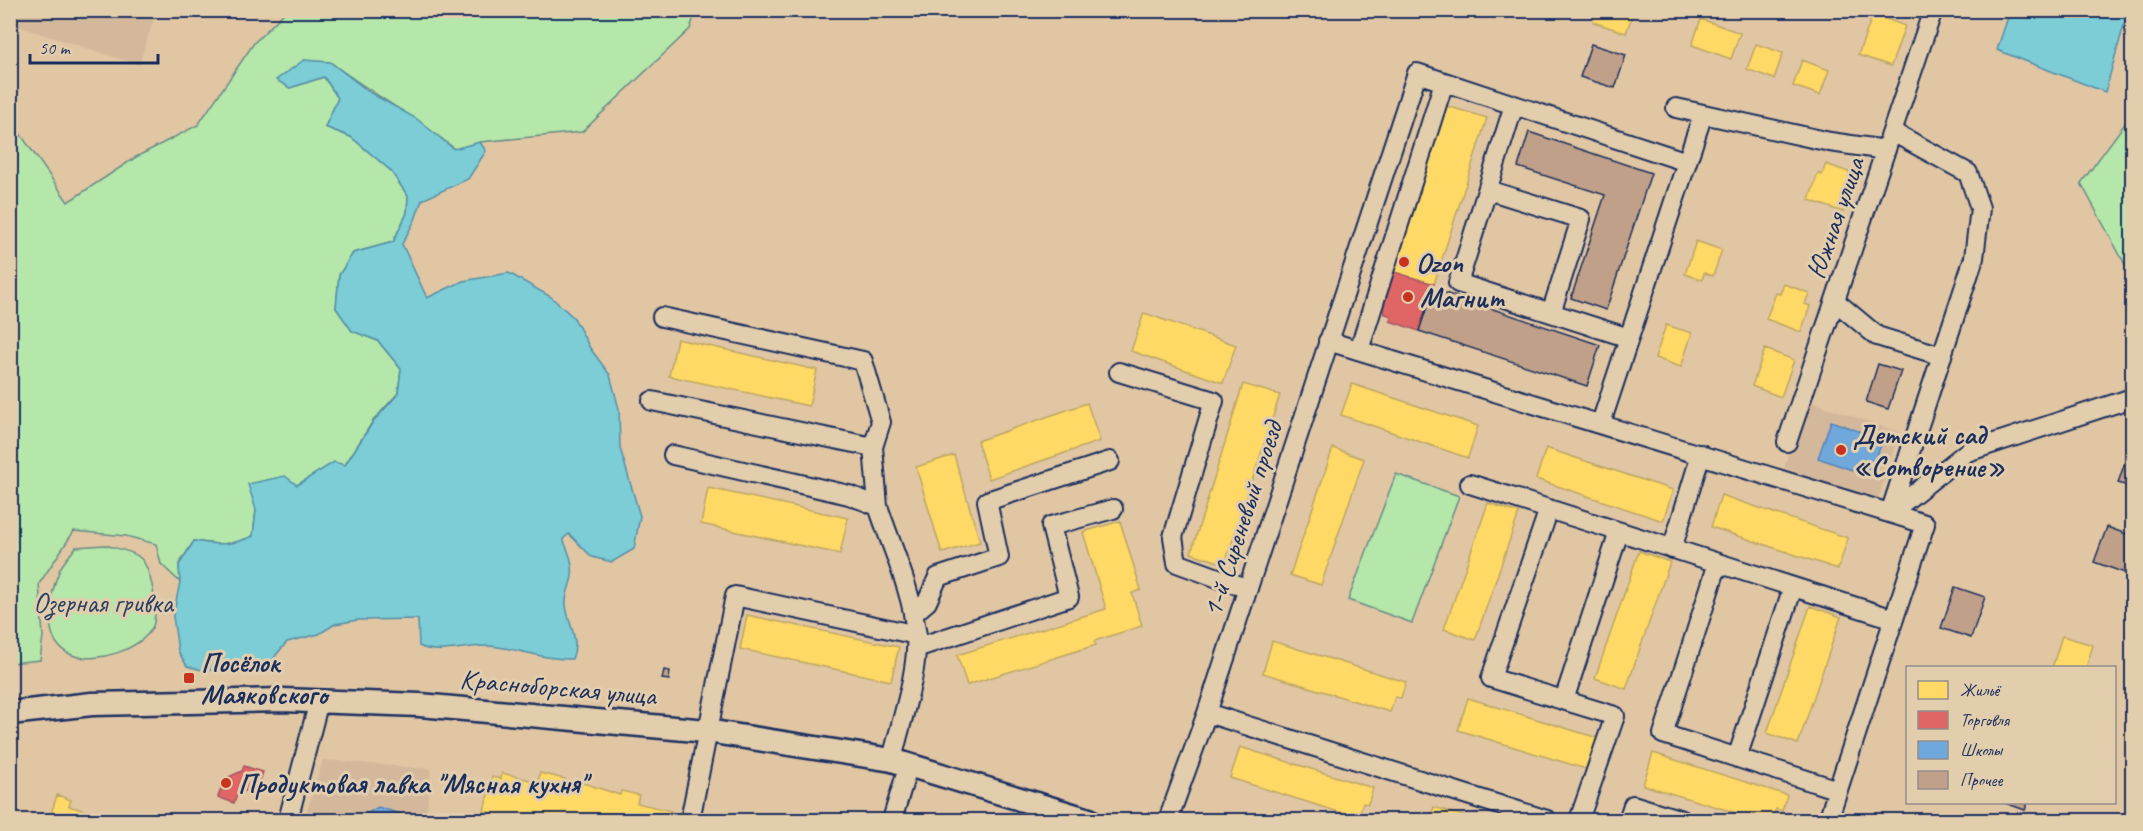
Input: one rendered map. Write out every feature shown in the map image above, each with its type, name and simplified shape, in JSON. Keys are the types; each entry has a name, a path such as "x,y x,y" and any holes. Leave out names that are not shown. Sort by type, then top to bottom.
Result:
{"street":[{"name":"Южная улица","path":"1786,442 1933,10"},
{"name":"1-й Сиреневый проезд","path":"1168,820 1207,713 1417,73 1444,82"},
{"path":"1359,350 1444,82 1687,162"},
{"path":"1514,105 1458,283 1629,338"},
{"path":"1676,108 1830,142 1886,150"},
{"path":"1601,423 1702,114"},
{"path":"1890,513 1974,258 1980,208 1968,173 1893,132"},
{"path":"1488,190 1581,219 1551,313"},
{"path":"1835,301 1877,336 1942,356"},
{"path":"662,317 863,361 881,422 873,447 878,506 913,614 916,641 892,820"},
{"path":"1328,341 1925,524 1828,820"},
{"path":"1119,372 1214,401 1173,537 1178,563 1248,589"},
{"path":"1890,513 1967,452 2133,398"},
{"path":"652,401 873,447"},
{"path":"1672,549 1701,454"},
{"path":"673,455 849,495 878,506"},
{"path":"913,614 927,602 939,577 999,557 987,501 1110,461"},
{"path":"1470,484 1894,619"},
{"path":"690,820 735,596 916,641 1069,597 1051,526 1113,509"},
{"path":"1549,509 1491,678 1615,716 1579,820"},
{"path":"1564,700 1619,532"},
{"path":"1719,563 1663,734 1838,790"},
{"path":"1737,758 1792,587"},
{"path":"288,820 319,701"},
{"name":"Красноборская улица","path":"10,713 92,704 319,701 420,705 707,731 900,762 1089,820"},
{"path":"1207,713 1547,820"},
{"path":"1628,820 1633,805 1682,820"}],"shaded area":[{"path":"11,10 156,11 139,65 11,24"},
{"name":"Детский сад «Сотворение»","path":"1806,400 1899,432 1878,499 1784,468"},
{"path":"323,760 431,769 426,820 304,820"}],"green space":[{"path":"286,11 696,11 690,29 582,132 480,142 455,149 330,62 277,80 290,88 324,77 338,98 325,127 351,137 390,170 408,196 407,213 393,242 353,253 339,275 336,308 352,331 378,341 401,369 398,393 373,421 345,465 297,485 256,510 253,536 224,544 194,541 179,564 180,582 161,564 156,544 126,536 74,531 39,584 43,636 40,660 11,663 10,133 19,132 68,202 136,157 198,125 254,43"},
{"path":"2132,114 2132,271 2128,270 2081,183"},
{"path":"1396,474 1459,496 1412,623 1348,600"},
{"name":"Озерная гривка","path":"105,545 133,554 144,562 154,594 153,626 139,642 117,653 93,658 72,655 62,649 51,629 51,604 56,579 62,566 76,547"}],"water":[{"path":"2010,11 2128,11 2105,92 1997,50"},
{"path":"304,60 330,62 371,93 417,119 454,149 480,142 486,151 468,179 422,200 415,220 402,244 427,298 463,281 509,273 551,297 574,318 590,348 610,375 619,409 620,448 640,516 634,549 612,562 592,557 569,534 563,539 572,566 566,600 575,644 572,659 551,658 489,646 444,650 427,649 419,646 418,619 358,620 335,624 319,634 287,642 276,655 269,670 202,670 187,666 178,651 173,616 180,582 179,565 194,541 224,544 253,536 256,510 248,484 285,476 297,485 334,462 345,465 373,422 398,394 401,369 378,341 352,331 336,308 339,275 353,253 393,242 407,213 408,196 390,170 351,137 325,127 338,98 324,77 290,88 276,80"}],"building: Жильё":[{"path":"1597,10 1634,10 1626,33 1593,22"},
{"path":"1873,14 1905,26 1891,66 1858,55"},
{"path":"1701,19 1740,33 1731,59 1692,45"},
{"path":"1756,44 1783,53 1774,79 1747,69"},
{"path":"1802,60 1829,70 1820,95 1793,86"},
{"path":"1447,106 1487,118 1434,284 1394,272"},
{"path":"1826,164 1851,173 1847,185 1852,187 1843,212 1809,200 1818,173 1822,175"},
{"path":"1696,241 1722,250 1713,276 1704,273 1702,280 1685,274"},
{"path":"1784,284 1809,293 1805,304 1810,306 1801,332 1766,319 1776,293 1780,294"},
{"path":"1144,313 1236,345 1223,383 1131,351"},
{"path":"1666,325 1692,333 1681,367 1655,358"},
{"path":"677,339 817,370 809,406 669,376"},
{"path":"1765,349 1794,360 1781,397 1752,386"},
{"path":"1243,384 1280,395 1225,564 1191,553"},
{"path":"1352,384 1478,426 1468,458 1341,415"},
{"path":"1087,403 1100,441 989,479 977,441"},
{"path":"1333,448 1364,459 1321,585 1290,575"},
{"path":"1546,448 1673,490 1663,521 1536,479"},
{"path":"954,455 980,542 942,553 916,467"},
{"path":"708,488 848,518 840,554 701,524"},
{"path":"1721,495 1848,538 1838,569 1711,527"},
{"path":"1488,503 1519,513 1475,640 1444,629"},
{"path":"1120,521 1141,590 1132,593 1142,626 1094,641 1096,645 967,685 957,655 1106,609 1083,532"},
{"path":"1639,551 1670,562 1626,689 1595,678"},
{"path":"1810,606 1841,617 1798,744 1767,733"},
{"path":"747,615 899,647 891,681 740,649"},
{"path":"2062,636 2093,645 2087,666 2053,666"},
{"path":"1272,641 1406,682 1401,698 1395,697 1390,712 1263,673"},
{"path":"1468,698 1601,739 1596,756 1591,754 1586,769 1458,730"},
{"path":"1240,747 1373,788 1368,804 1363,803 1358,818 1230,778"},
{"path":"1653,753 1787,795 1782,811 1776,809 1772,820 1760,820 1643,785"},
{"path":"502,773 538,782 540,773 565,779 563,785 575,788 577,781 620,795 621,791 639,795 637,803 671,811 670,814 680,817 679,820 555,820 539,817 538,820 504,820 491,817 492,813 484,811 492,777 501,779"},
{"path":"57,795 71,800 69,806 115,820 49,820"},
{"path":"1434,807 1476,820 1430,820"}],"building: Торговля":[{"name":"Магнит","path":"1394,272 1434,284 1419,331 1390,321 1392,316 1385,314 1383,305"},
{"path":"244,766 263,772 257,790 251,788 237,795 234,803 218,797 224,779 242,771"}],"building: Школы":[{"path":"1831,421 1883,440 1869,476 1818,458"},
{"path":"378,807 413,818 412,820 356,820"}],"building: Прочее":[{"path":"1591,44 1626,55 1615,88 1580,77"},
{"path":"1529,132 1651,173 1606,310 1571,298 1605,195 1518,167"},
{"path":"1433,289 1600,345 1587,386 1419,331"},
{"path":"1878,364 1901,371 1888,409 1866,402"},
{"path":"2132,444 2132,487 2118,483"},
{"path":"2107,527 2132,536 2132,552 2125,573 2094,562"},
{"path":"1955,587 1985,597 1971,638 1941,628"},
{"path":"664,670 670,671 669,680 662,679"},
{"path":"2008,804 2027,804 2025,810"}],"place":[{"name":"Ozon","path":"1404,262"},
{"name":"Магнит","path":"1408,297"},
{"name":"Детский сад «Сотворение»","path":"1841,450"},
{"name":"Посёлок Маяковского","path":"189,678"},
{"name":"Продуктовая лавка \"Мясная кухня\"","path":"226,783"}]}
